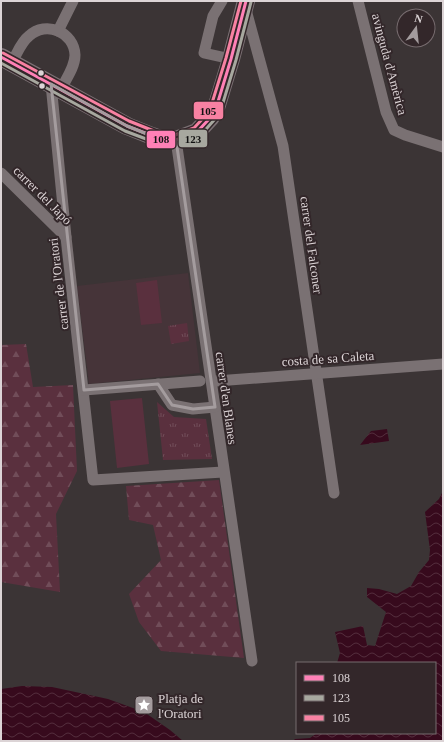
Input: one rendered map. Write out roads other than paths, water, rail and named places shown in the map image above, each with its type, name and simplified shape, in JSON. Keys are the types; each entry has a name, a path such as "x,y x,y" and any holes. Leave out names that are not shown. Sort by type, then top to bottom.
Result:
{"main road":[{"path":"6,59 139,132 163,140 176,140 197,132 211,117 217,105 245,4"}],"street":[{"path":"58,31 73,1"},
{"path":"222,1 213,16 204,52 230,60"},
{"name":"avinguda d'Amèrica","path":"358,1 386,112 394,130 443,148"},
{"name":"carrer del Falconer","path":"245,4 283,146 334,493"},
{"path":"6,59 34,32 45,29 58,31 69,39 74,48 75,56 72,68 56,87"},
{"name":"carrer de l'Oratori","path":"56,87 66,237 93,480 224,472"},
{"name":"carrer d'en Blanes","path":"176,140 252,660"},
{"name":"carrer del Japó","path":"1,173 66,237"},
{"name":"costa de sa Caleta","path":"216,381 443,364"},
{"path":"84,390 200,381"},
{"path":"158,384 172,405 193,409 215,407"}],"water":[{"path":"387,429 389,441 360,445 371,431"},
{"path":"443,491 443,741 293,741 295,739 310,738 316,734 436,734 436,662 337,662 340,653 335,632 363,626 367,645 375,646 386,612 367,597 367,588 379,589 397,594 411,586 419,572 429,560 430,550 425,512 439,499"},
{"path":"22,686 52,687 108,699 144,712 183,741 1,741 1,689"}],"place":[{"name":"Platja de l'Oratori","path":"144,705"}]}
